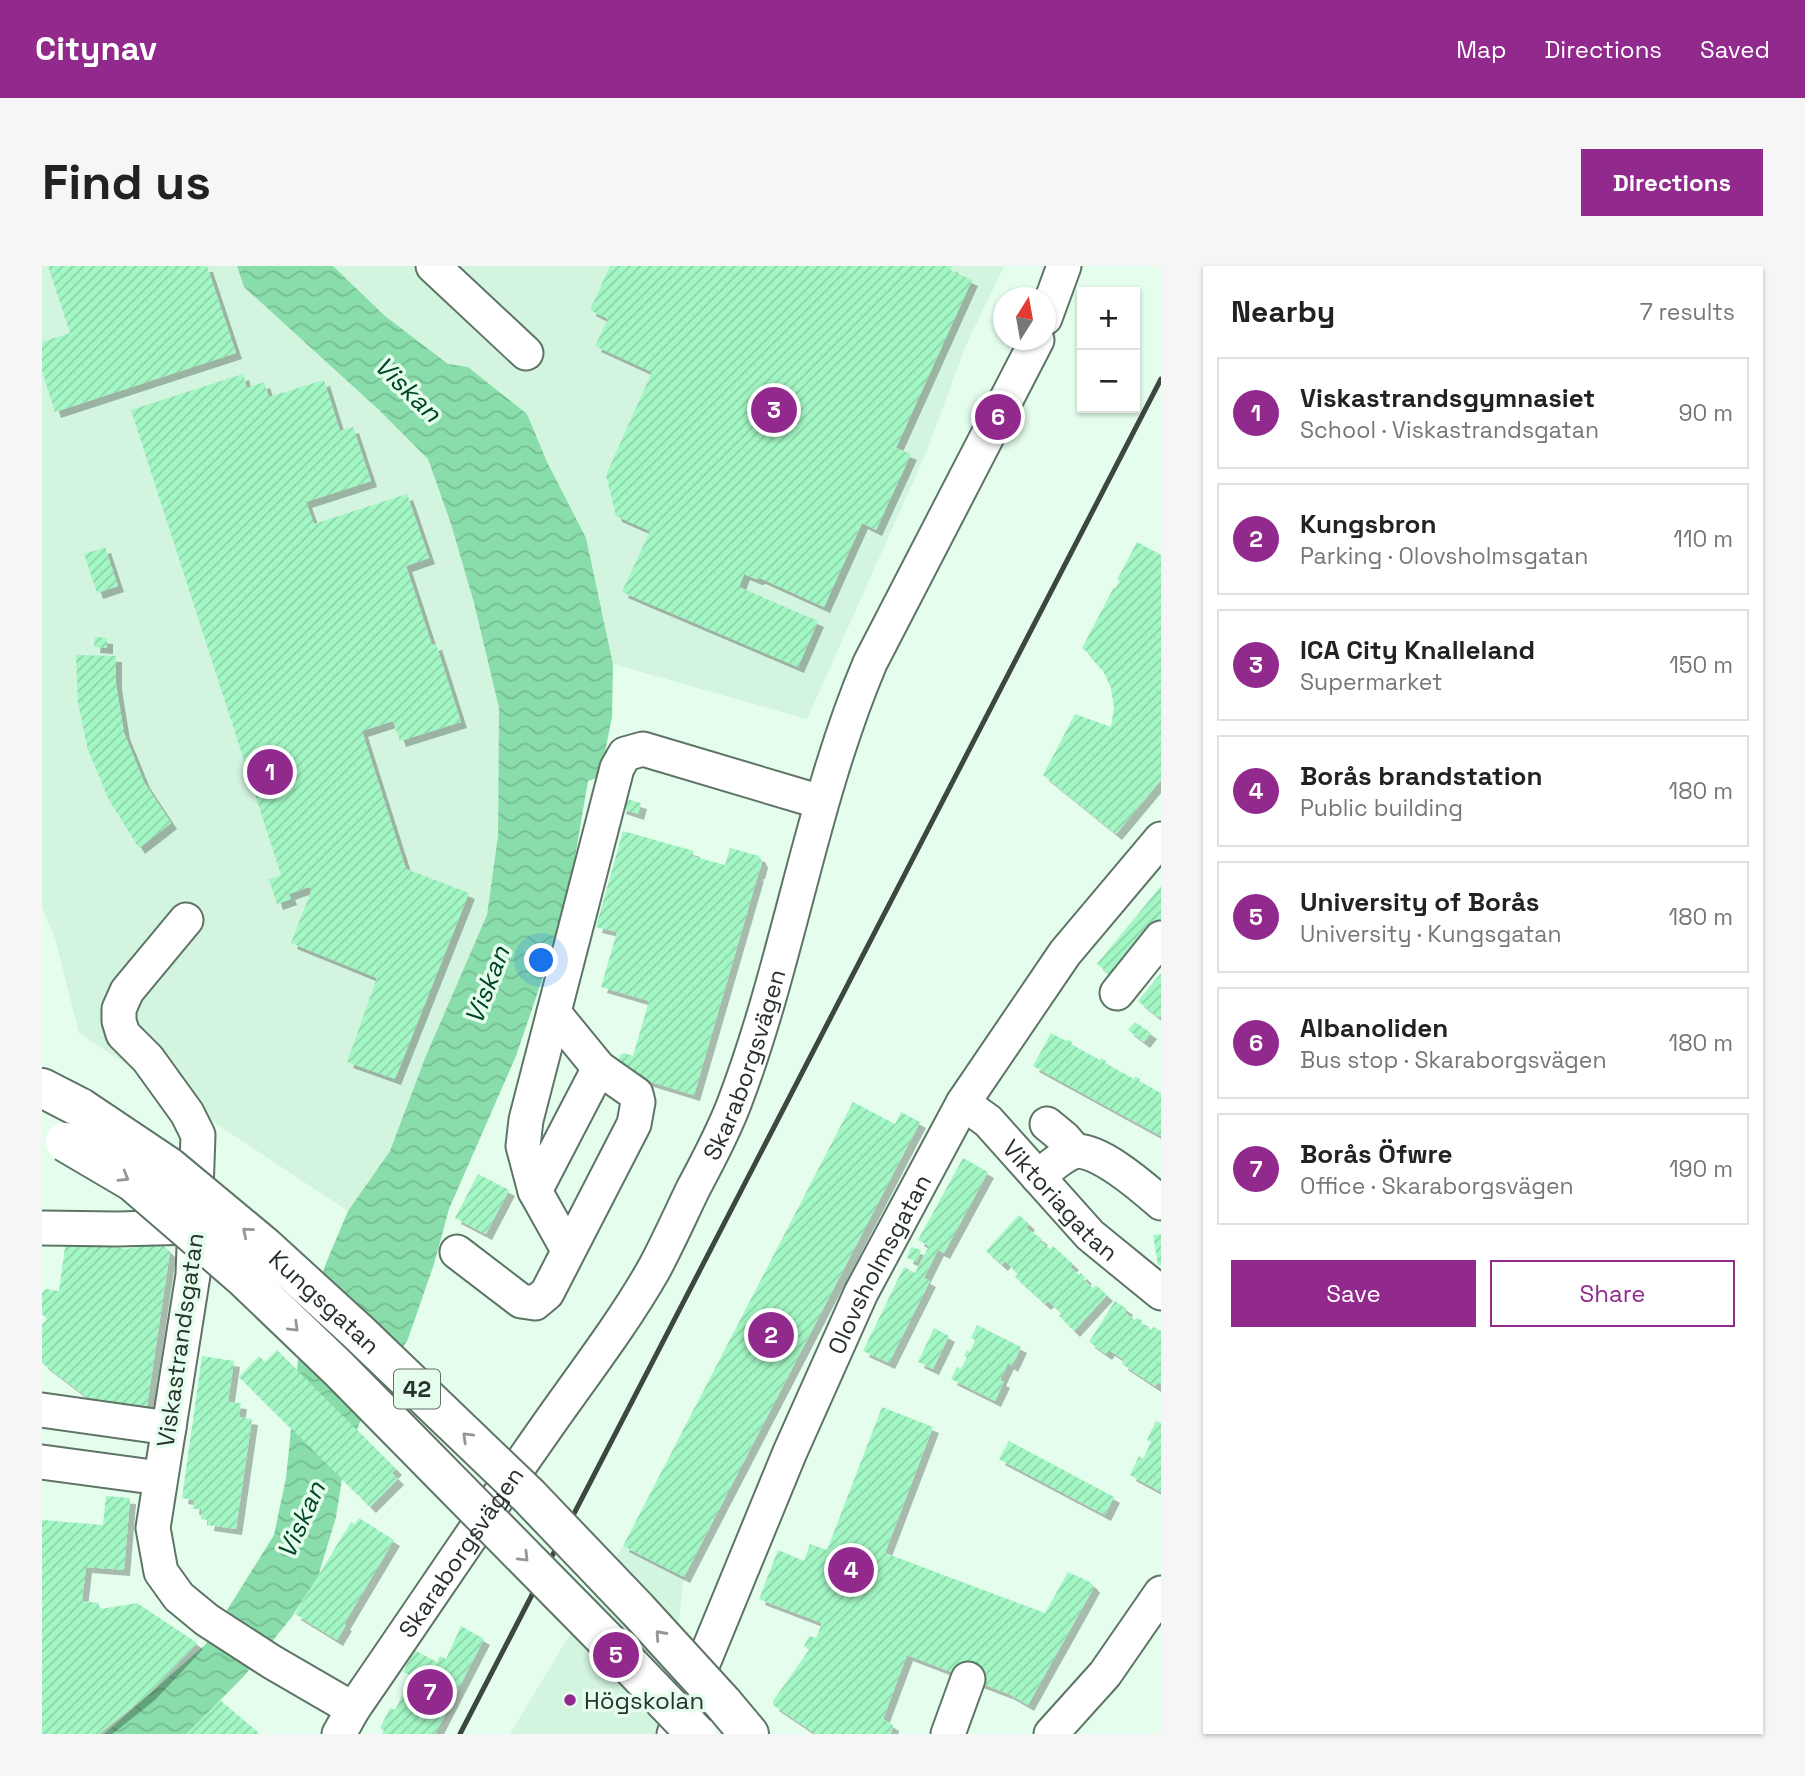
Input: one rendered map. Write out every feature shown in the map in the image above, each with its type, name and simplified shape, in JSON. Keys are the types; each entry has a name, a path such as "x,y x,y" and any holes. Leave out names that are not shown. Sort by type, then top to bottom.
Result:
{"main road":[{"name":"Kungsgatan","path":"42,1088 81,1108 169,1167 264,1246 529,1496 638,1610 749,1734"},
{"name":"Kungsgatan","path":"53,1136 133,1182 243,1278 338,1369 696,1734"}],"street":[{"path":"433,266 526,354"},
{"path":"1056,288 1064,266"},
{"name":"Skaraborgsvägen","path":"346,1721 618,1326 654,1268 734,1105 785,946 821,802 850,710 870,663 1032,350"},
{"path":"568,1250 535,1191 523,1146 526,1120 617,768 625,754 643,748 821,802"},
{"name":"Olovsholmsgatan","path":"674,1734 790,1452 861,1293 963,1103 1065,953 1161,839"},
{"name":"Viskastrandsgatan","path":"186,920 127,991 119,1009 123,1034 148,1059 187,1113 198,1135 194,1275 153,1528 161,1573 179,1597 207,1620 272,1661 346,1721"},
{"path":"1117,993 1161,938"},
{"path":"457,1252 521,1301 535,1303 547,1293 634,1124 638,1102 636,1094 599,1068 554,1013"},
{"path":"535,1191 599,1068"},
{"name":"Viktoriagatan","path":"963,1103 988,1121 1090,1235 1161,1293"},
{"path":"1046,1124 1064,1138 1075,1152"},
{"path":"1038,1177 1075,1152 1092,1154 1112,1165 1161,1203"},
{"path":"42,1228 196,1227"},
{"path":"42,1410 169,1428"},
{"path":"42,1462 160,1478"},
{"path":"1051,1734 1105,1674 1161,1593"},
{"path":"948,1734 968,1679"}],"shaded area":[{"path":"42,266 237,266 245,287 428,458 451,524 474,603 499,708 498,836 487,916 425,1058 390,1151 348,1211 79,1033 55,938 42,907"},
{"path":"333,266 1004,266 966,345 926,453 807,719 613,664 603,614 527,414 468,367 448,364 385,316"},
{"path":"623,1546 684,1577 666,1734 510,1734"}],"water":[{"name":"Viskan","path":"237,266 333,266 385,316 448,364 468,367 527,414 547,462 586,538 613,664 612,717 600,777 588,781 566,910 516,1056 449,1209 434,1264 408,1339 360,1422 344,1466 336,1517 318,1577 291,1618 245,1675 187,1734 104,1734 206,1644 274,1535 286,1478 299,1351 326,1263 348,1211 390,1151 425,1058 487,915 498,836 499,708 474,603 451,524 428,459 378,409 244,287"}],"building":[{"path":"48,266 207,266 236,353 55,412 42,371 42,342 70,333"},
{"path":"610,266 952,266 950,270 972,280 896,448 911,454 876,530 862,523 824,607 760,578 744,574 739,587 818,621 798,667 622,592 650,531 616,516 606,475 652,372 595,346 608,319 590,310"},
{"path":"243,374 247,388 264,382 269,397 324,380 340,431 353,427 371,481 306,502 314,524 407,494 429,558 406,566 432,645 436,644 461,722 400,741 393,721 362,731 406,869 469,893 395,1079 347,1062 377,978 291,943 312,889 309,887 289,894 291,899 277,904 269,879 281,875 131,410"},
{"path":"1137,542 1161,555 1161,780 1116,834 1043,775 1075,714 1111,727 1114,707 1111,688 1103,671 1082,648 1114,587 1115,589 1120,581 1117,580"},
{"path":"105,547 118,586 97,593 84,554"},
{"path":"95,637 107,638 107,648 94,647"},
{"path":"76,655 116,656 116,684 124,733 144,782 171,823 139,848 109,800 88,750 78,703"},
{"path":"623,798 641,803 638,814 620,808"},
{"path":"623,831 694,851 692,856 725,865 730,848 759,856 762,862 759,873 756,874 758,875 694,1095 628,1075 617,1067 620,1055 624,1053 633,1056 649,1001 601,987 617,932 596,927"},
{"path":"1161,886 1161,930 1119,982 1097,964"},
{"path":"1161,973 1161,1016 1159,1018 1138,1001"},
{"path":"1135,1022 1151,1033 1144,1042 1128,1030"},
{"path":"1051,1033 1066,1041 1067,1039 1071,1044 1100,1060 1101,1058 1134,1079 1135,1076 1161,1093 1161,1136 1033,1066"},
{"path":"853,1102 895,1124 901,1112 920,1122 684,1577 623,1546"},
{"path":"963,1158 988,1172 944,1253 938,1250 924,1278 930,1281 889,1363 863,1351 904,1267 915,1273 929,1246 918,1240"},
{"path":"478,1174 509,1190 486,1234 455,1218"},
{"path":"1019,1215 1029,1224 1026,1228 1042,1239 1040,1241 1050,1249 1053,1246 1073,1264 1070,1267 1086,1278 1084,1280 1093,1288 1096,1285 1107,1295 1074,1331 1059,1316 1062,1313 1048,1301 1045,1304 1015,1277 1018,1274 1005,1261 1002,1265 986,1251"},
{"path":"1161,1234 1161,1265 1158,1265 1153,1235"},
{"path":"66,1240 127,1249 160,1242 170,1252 147,1406 88,1398 42,1363 42,1325 47,1319 42,1314 42,1293 46,1289 59,1291"},
{"path":"911,1247 921,1250 917,1262 907,1258"},
{"path":"1115,1301 1127,1309 1125,1313 1135,1320 1137,1318 1143,1321 1141,1323 1151,1330 1154,1327 1161,1331 1161,1384 1158,1382 1155,1386 1122,1364 1124,1360 1109,1350 1106,1354 1089,1342"},
{"path":"977,1325 1021,1347 1012,1366 1008,1363 1000,1380 1004,1382 995,1401 951,1379 957,1367 961,1369 967,1357 964,1356 967,1350 970,1352 975,1340 971,1338"},
{"path":"934,1328 949,1336 933,1369 918,1362"},
{"path":"277,1350 396,1469 392,1473 398,1479 370,1507 239,1377 259,1356 265,1362"},
{"path":"202,1356 234,1361 228,1402 241,1403 239,1417 252,1419 236,1529 208,1525 209,1520 201,1519 202,1509 193,1509 194,1500 182,1498"},
{"path":"882,1407 933,1427 885,1553 1045,1613 1068,1572 1090,1582 1094,1587 1028,1705 1009,1694 907,1655 883,1719 893,1725 891,1734 816,1734 773,1705 773,1701 809,1650 804,1646 809,1636 816,1638 822,1623 759,1599 778,1550 804,1561 810,1544 827,1550"},
{"path":"1156,1421 1161,1423 1161,1492 1130,1475 1139,1456 1143,1459 1151,1442 1147,1440"},
{"path":"1009,1441 1114,1497 1105,1515 999,1459"},
{"path":"106,1496 130,1498 124,1570 86,1567 82,1601 98,1603 101,1609 137,1603 197,1643 149,1694 99,1734 42,1734 42,1520 103,1525"},
{"path":"359,1518 394,1540 337,1640 295,1614 351,1522 355,1524"},
{"path":"461,1626 484,1639 435,1734 382,1734 384,1731 380,1728 390,1708 395,1710 412,1676 403,1672 414,1650 437,1662 440,1656 446,1659"},
{"path":"220,1700 260,1734 186,1734"}],"railway":[{"path":"460,1734 1161,379"}],"place":[{"name":"ICA City Knalleland","path":"774,410"},
{"name":"Albanoliden","path":"998,417"},
{"name":"Viskastrandsgymnasiet","path":"270,772"},
{"name":"Kungsbron","path":"771,1335"},
{"name":"Borås brandstation","path":"851,1570"},
{"name":"University of Borås","path":"616,1655"},
{"name":"Borås Öfwre","path":"430,1692"},
{"name":"Högskolan","path":"570,1700"}]}
